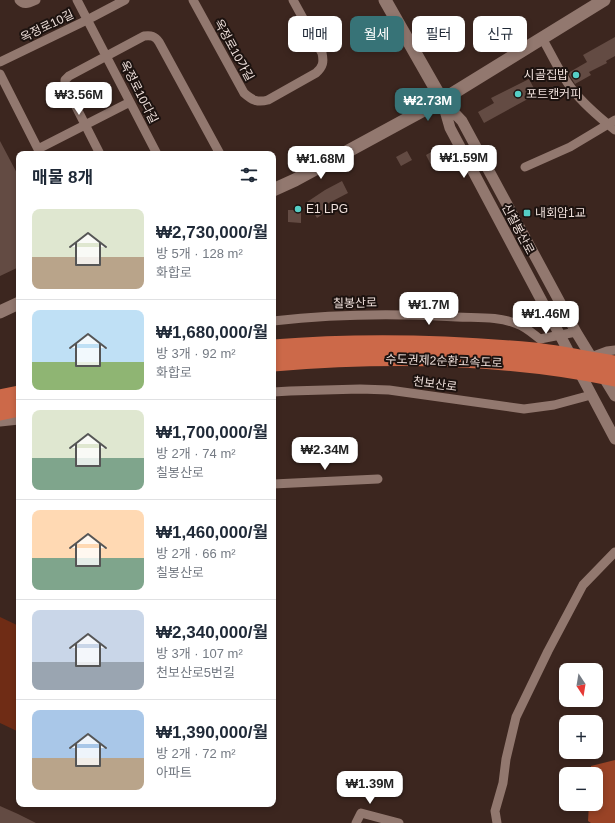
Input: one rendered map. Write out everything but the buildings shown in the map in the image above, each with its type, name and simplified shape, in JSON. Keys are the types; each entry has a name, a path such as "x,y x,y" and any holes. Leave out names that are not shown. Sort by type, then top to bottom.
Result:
{"highway":[{"name":"수도권제2순환고속도로","path":"276,348 309,345 432,345 615,378"},
{"name":"수도권제2순환고속도로","path":"276,363 324,359 393,358 458,360 497,367 531,362 615,364"},
{"path":"531,362 615,387"}],"main road":[{"path":"385,0 442,100"},
{"path":"276,189 295,180 442,100 604,0"},
{"path":"0,312 16,304"}],"street":[{"path":"19,0 24,4 36,0"},
{"name":"옥정로10다길","path":"78,0 155,151"},
{"name":"옥정로10길","path":"0,62 125,0"},
{"name":"옥정로10가길","path":"193,0 244,93 251,99 260,102 268,100 316,73 322,67 324,60 322,53 293,0"},
{"path":"98,151 65,86 65,80 69,76 106,55 144,36 154,36 157,38 218,151"},
{"path":"525,167 570,147 610,124 583,102 566,81 542,38"},
{"path":"0,74 40,151 85,125 130,102"},
{"name":"신칠봉산로","path":"442,100 462,120 576,332 615,396"},
{"name":"신칠봉산로","path":"442,100 450,128 615,439"},
{"name":"칠봉산로","path":"276,321 333,315 473,317 494,319 518,324 540,339 576,332"},
{"path":"591,357 615,350"},
{"name":"천보산로","path":"276,392 360,388 389,390 524,409 554,405 591,394"},
{"path":"276,484 378,479"},
{"path":"497,823 495,811 504,783 506,759 516,717 548,651 583,585 615,552"},
{"path":"356,823 361,813 399,823"}],"shaded area":[{"path":"0,617 16,625 16,731 0,723"},
{"path":"615,760 615,823 591,823 588,821 589,811 603,811 603,767 591,766"}],"place":[{"name":"시골집밥","path":"576,75"},
{"name":"포트캔커피","path":"518,94"},
{"name":"E1 LPG","path":"298,209"},
{"name":"내회암1교","path":"527,213"}]}
